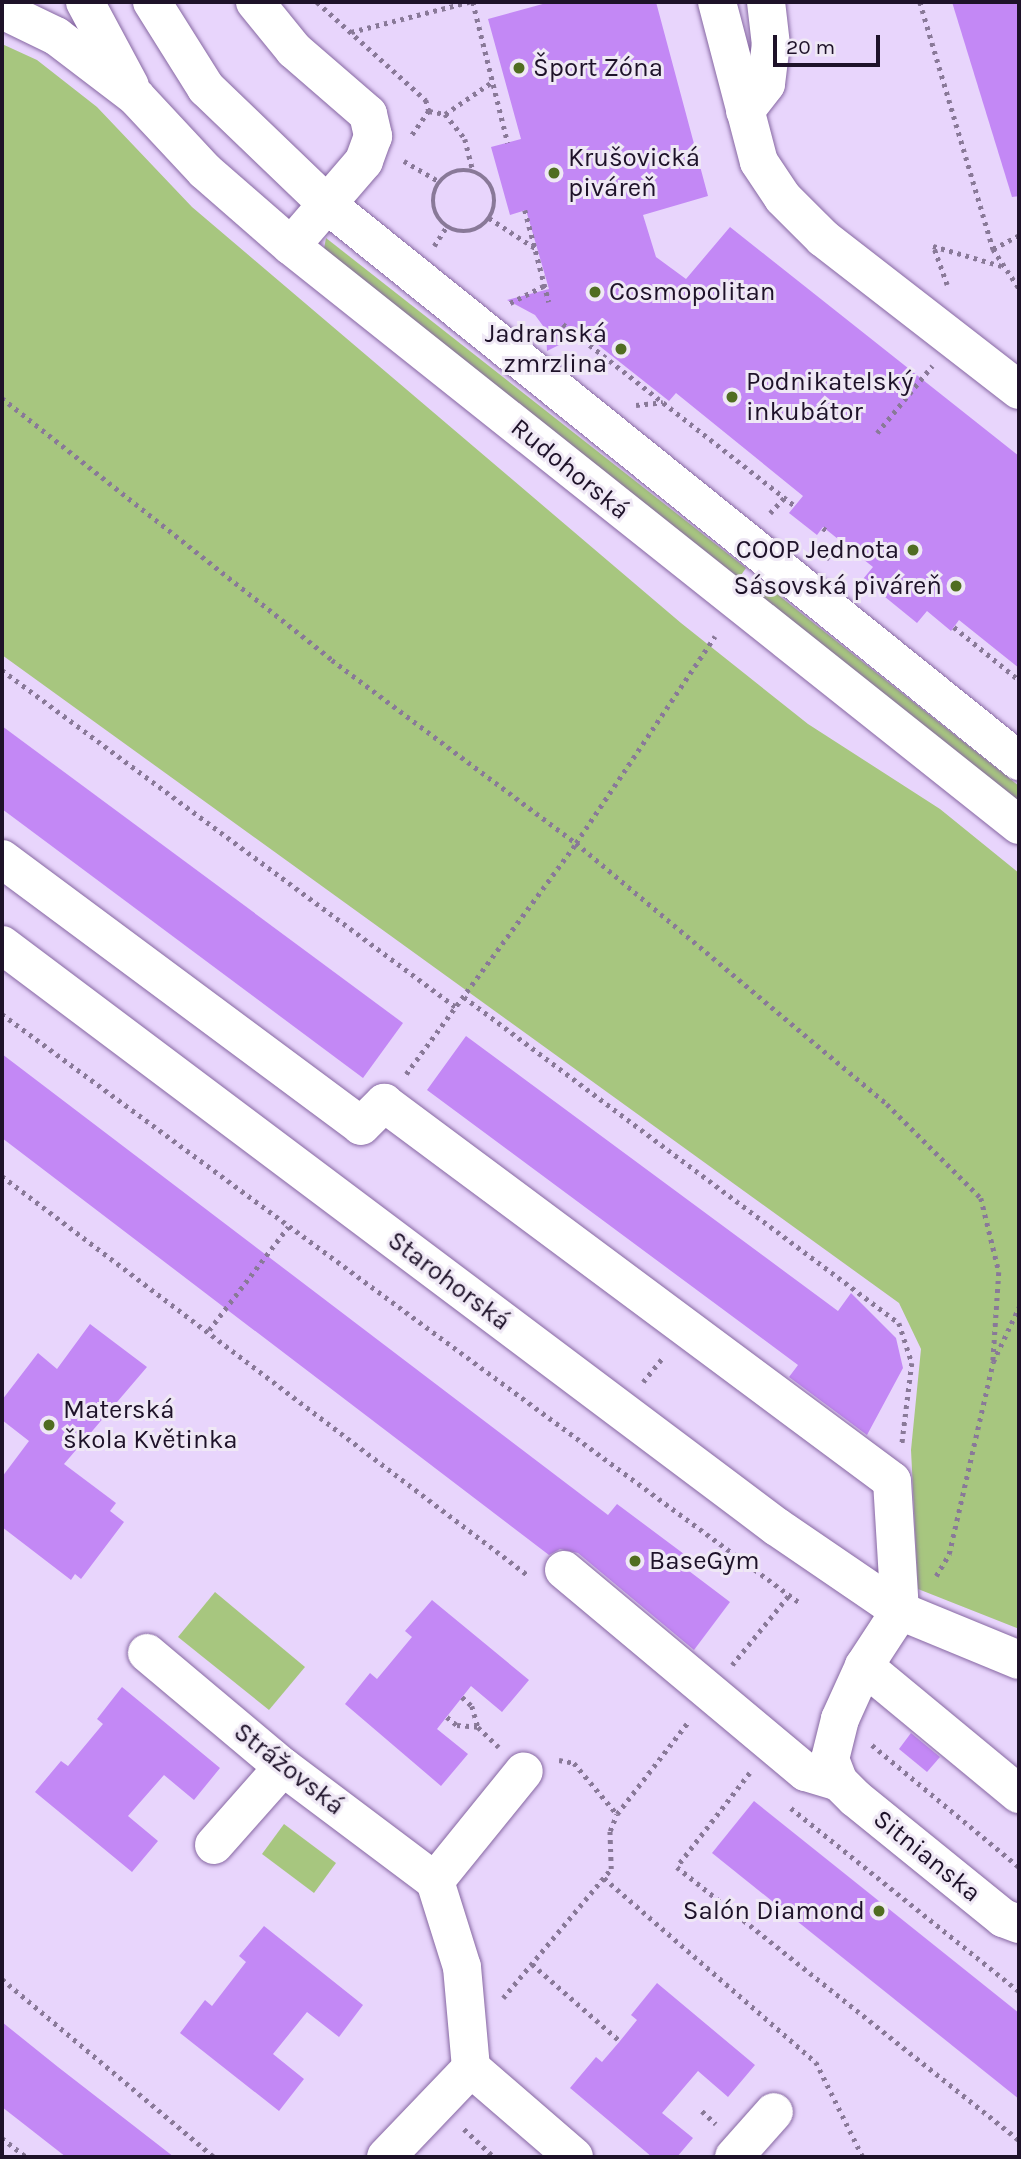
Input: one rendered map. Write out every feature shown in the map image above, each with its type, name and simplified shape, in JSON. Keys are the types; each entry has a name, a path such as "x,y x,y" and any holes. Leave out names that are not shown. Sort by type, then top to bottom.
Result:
{"street":[{"name":"Rudohorská","path":"85,2 136,97"},
{"name":"Rudohorská","path":"152,2 175,18 206,88 237,123 329,206 1019,761"},
{"path":"255,2 294,50 368,114 373,136 364,161 329,206 291,246"},
{"path":"717,2 759,162 783,198 823,239 1019,390"},
{"path":"746,111 766,84 771,45 766,2"},
{"name":"Rudohorská","path":"2,10 55,36 136,97 205,171 291,246 1019,825"},
{"path":"2,859 361,1126 384,1103 892,1481 914,1600 864,1666 840,1718 830,1759 839,1782"},
{"name":"Starohorská","path":"2,945 777,1527 1019,1660"},
{"path":"550,1575 806,1772 839,1782"},
{"name":"Strážovská","path":"147,1653 283,1767 435,1881"},
{"path":"864,1666 1019,1794"},
{"path":"214,1845 283,1767"},
{"path":"524,1770 435,1881 462,1967 470,2053 574,2157"},
{"name":"Sitnianska","path":"839,1782 1003,1918 1019,1924"},
{"path":"386,2157 470,2053"},
{"path":"734,2157 774,2112"}],"path":[{"path":"317,2 426,100 429,111"},
{"path":"351,32 471,2 508,143"},
{"path":"920,2 993,249 1019,288"},
{"path":"445,114 492,82"},
{"path":"429,111 445,114 465,139 473,171 494,193 489,218 469,231 447,226 433,201 439,182 456,171 473,171"},
{"path":"405,145 429,111"},
{"path":"397,157 439,182"},
{"path":"525,210 549,302"},
{"path":"489,218 535,248"},
{"path":"421,244 431,251 447,226"},
{"path":"993,249 1019,235"},
{"path":"877,433 954,340 960,318 933,246 1002,266"},
{"path":"513,316 503,307 545,285"},
{"path":"563,324 794,506"},
{"path":"2,398 332,660 576,843 887,1104 982,1198 999,1272 993,1362 949,1555 914,1600"},
{"path":"624,406 663,402"},
{"path":"766,517 784,498"},
{"path":"823,528 829,532"},
{"path":"823,563 841,541"},
{"path":"954,627 1019,680"},
{"path":"384,1103 576,843 715,636"},
{"path":"2,670 456,1007"},
{"path":"464,997 900,1323 912,1363 892,1481"},
{"path":"2,1014 800,1603"},
{"path":"2,1176 209,1330 550,1575"},
{"path":"209,1330 288,1227"},
{"path":"993,1362 1019,1307"},
{"path":"621,1410 687,1328"},
{"path":"768,1621 789,1595"},
{"path":"447,1717 457,1725 478,1727 472,1706 462,1698"},
{"path":"470,2053 532,1964 611,1869 610,1831 617,1814 691,1718"},
{"path":"840,1718 1019,1867"},
{"path":"524,1770 550,1758 574,1763 617,1814"},
{"path":"742,1761 761,1782"},
{"path":"751,1772 677,1867 1019,2140"},
{"path":"782,1800 1019,1991"},
{"path":"604,1878 817,2062 863,2157"},
{"path":"532,1964 620,2041"},
{"path":"2,1979 214,2157"},
{"path":"2,2138 26,2157"}],"green space":[{"path":"2,44 37,60 97,107 192,207 681,623 808,724 940,809 1019,873 1019,1629 918,1589 911,1450 921,1349 899,1303 2,655"},
{"path":"326,238 746,568 739,578 324,249"},
{"path":"767,586 1019,786 1019,802 759,595"},
{"path":"215,1592 305,1667 269,1710 178,1637"},
{"path":"284,1824 336,1863 314,1893 262,1854"}],"building":[{"path":"550,2 656,2 708,196 643,215 656,257 686,279 730,227 1019,456 1019,668 959,620 951,631 927,611 917,623 863,579 873,567 823,527 817,535 789,513 803,496 676,393 669,401 583,333 547,351 546,330 535,315 507,300 549,289 526,210 510,215 491,147 521,139 488,19"},
{"path":"952,2 1019,2 1019,196 1012,197"},
{"path":"2,726 403,1023 363,1078 2,809"},
{"path":"466,1036 838,1311 851,1293 896,1338 903,1368 867,1435 789,1377 798,1365 427,1090"},
{"path":"2,1054 608,1515 617,1504 696,1563 689,1571 730,1602 694,1650 578,1553 560,1549 549,1555 2,1138"},
{"path":"90,1324 147,1367 64,1464 116,1503 110,1511 124,1522 81,1579 75,1574 71,1580 2,1527 2,1477 29,1441 2,1420 2,1400 38,1353 57,1369"},
{"path":"432,1600 529,1680 502,1712 471,1686 437,1729 468,1754 441,1786 345,1704 370,1673 377,1679 412,1637 405,1631"},
{"path":"122,1687 220,1768 194,1800 164,1775 128,1816 158,1841 132,1872 35,1792 61,1761 68,1766 103,1724 97,1719"},
{"path":"911,1733 940,1757 927,1772 899,1749"},
{"path":"754,1801 1019,2013 1019,2099 712,1853"},
{"path":"264,1926 363,2005 339,2037 307,2012 273,2054 304,2079 279,2111 180,2033 205,2000 212,2006 246,1962 239,1956"},
{"path":"657,1983 755,2065 728,2097 698,2071 662,2113 693,2138 677,2157 652,2157 570,2088 596,2057 602,2062 620,2041 637,2020 631,2015"},
{"path":"2,2022 174,2157 66,2157 2,2107"}],"place":[{"name":"Šport Zóna","path":"519,68"},
{"name":"Krušovická piváreň","path":"554,173"},
{"name":"Cosmopolitan","path":"595,292"},
{"name":"Jadranská zmrzlina","path":"621,349"},
{"name":"Podnikatelský inkubátor","path":"732,397"},
{"name":"COOP Jednota","path":"913,550"},
{"name":"Sásovská piváreň","path":"956,586"},
{"name":"Materská škola Květinka","path":"49,1425"},
{"name":"BaseGym","path":"635,1561"},
{"name":"Salón Diamond","path":"879,1911"}]}
